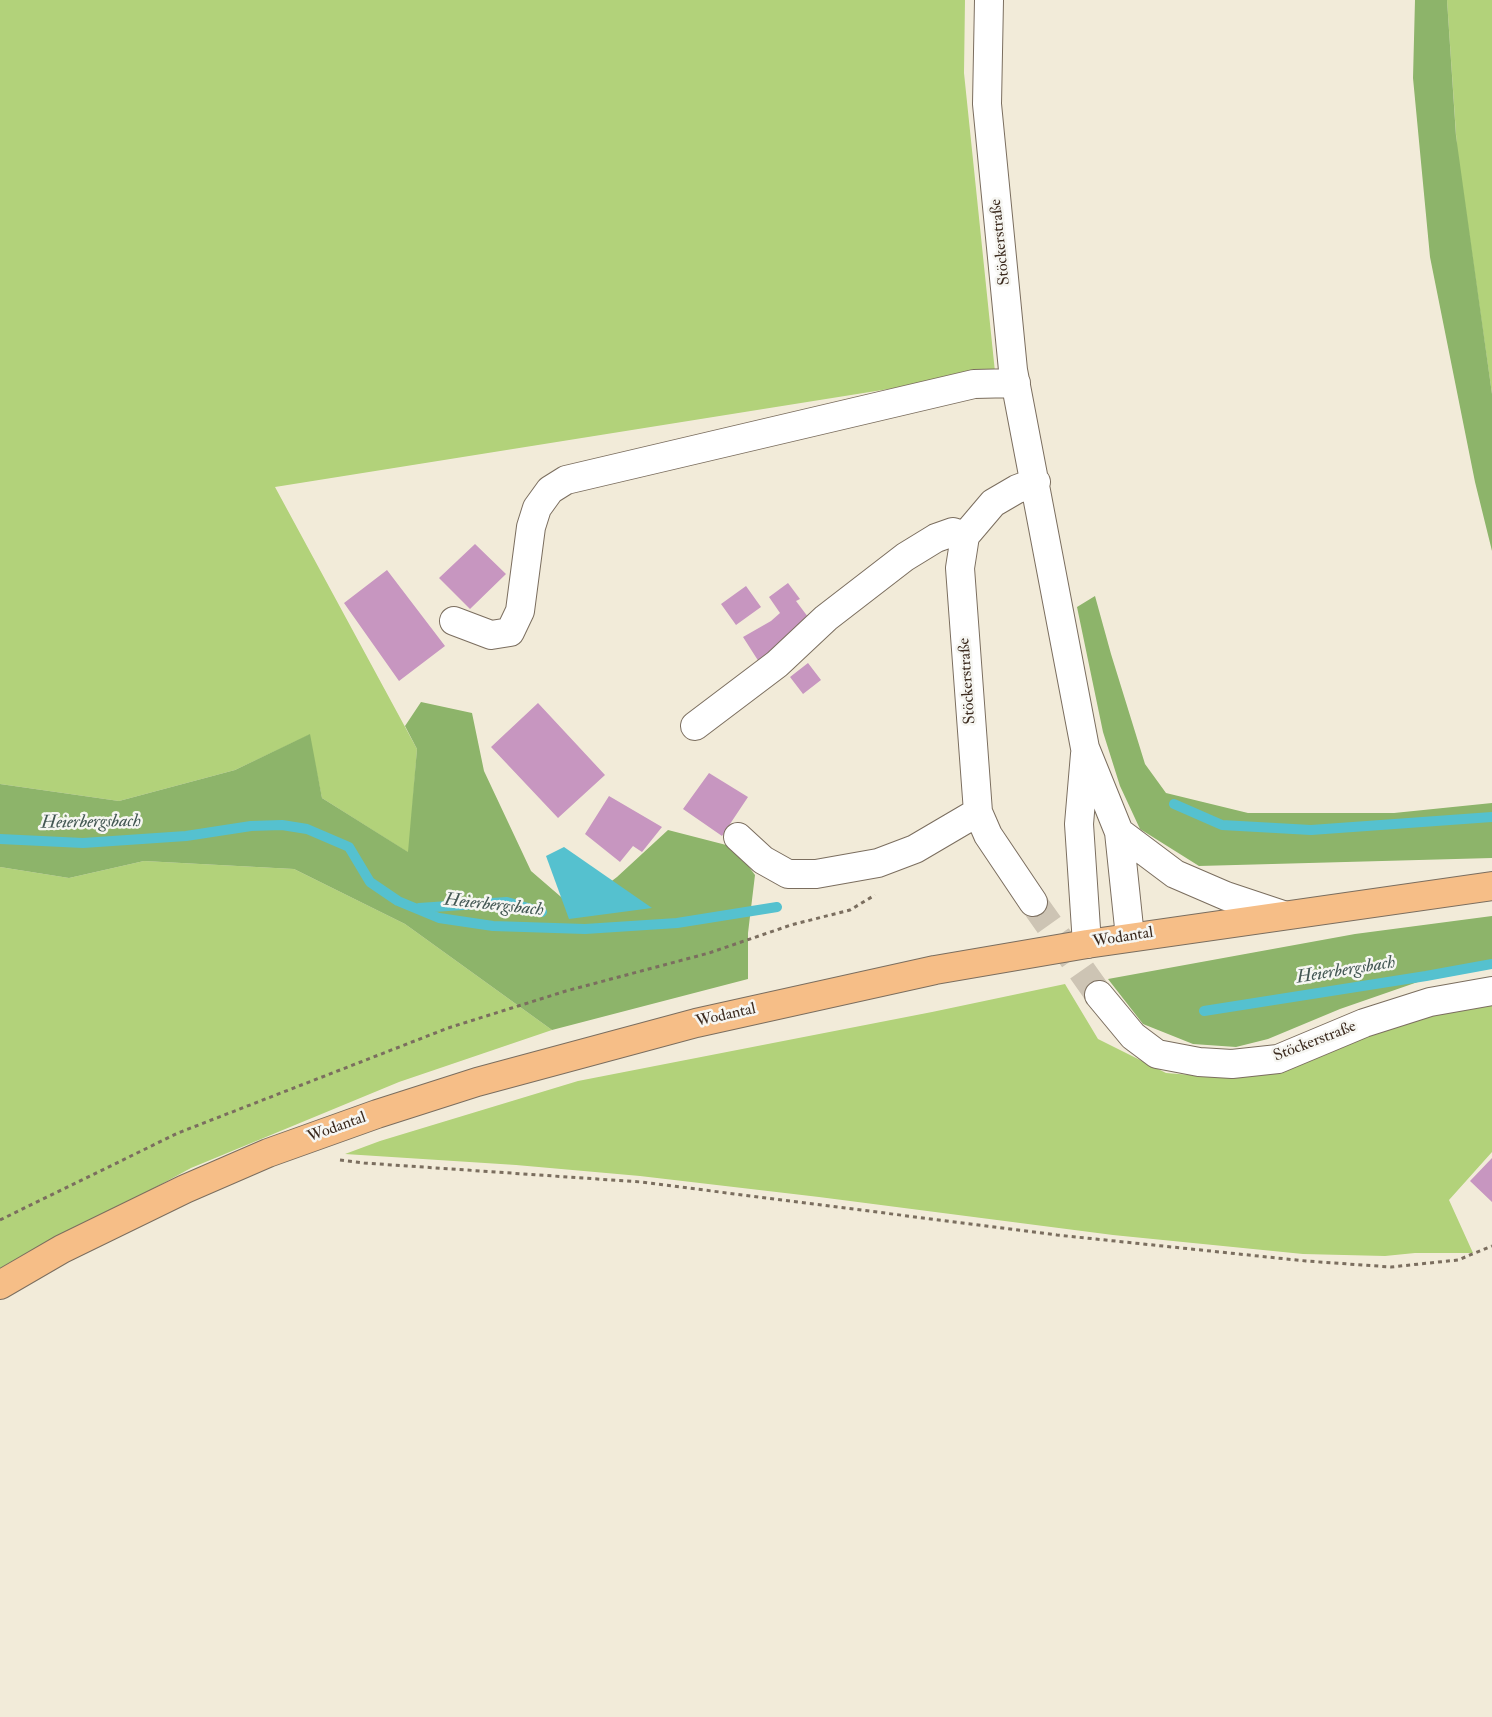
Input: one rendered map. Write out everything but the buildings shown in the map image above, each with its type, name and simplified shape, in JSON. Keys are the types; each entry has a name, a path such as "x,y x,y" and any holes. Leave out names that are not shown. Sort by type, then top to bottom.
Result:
{"main road":[{"name":"Wodantal","path":"0,1285 62,1249 185,1190 268,1153 377,1114 477,1082 696,1023 935,970 1130,937 1492,886"}],"street":[{"name":"Stöckerstraße","path":"989,0 987,104 1016,383 1085,748 1119,832 1130,937"},
{"path":"454,621 491,635 510,632 520,610 531,527 538,508 550,490 566,480 974,384 1016,383"},
{"path":"695,726 777,664 826,618 905,557 936,538 954,532 965,536 993,503 1017,489 1036,482"},
{"name":"Stöckerstraße","path":"965,536 960,568 978,812 988,835 1033,902"},
{"name":"Stöckerstraße","path":"1085,748 1079,824 1087,944"},
{"path":"738,837 762,860 788,874 816,874 878,863 915,850 978,812"},
{"path":"1119,832 1175,874 1226,896 1283,915"},
{"name":"Stöckerstraße","path":"1099,995 1133,1036 1157,1054 1198,1062 1232,1064 1278,1059 1364,1023 1430,1002 1492,991"}],"path":[{"path":"0,1220 178,1134 448,1028 566,991 709,953 791,925 850,910 883,890"},
{"path":"337,1160 641,1182 1057,1235 1306,1261 1391,1267 1458,1260 1492,1246"}],"green space":[{"path":"0,0 965,0 964,73 995,372 275,487 417,749 409,853 322,798 309,735 235,770 119,801 0,784"},
{"path":"1415,0 1447,0 1456,136 1492,394 1492,551 1475,482 1430,257 1413,78"},
{"path":"1447,0 1492,0 1492,394 1457,149"},
{"path":"1095,596 1145,764 1166,793 1248,813 1394,813 1492,803 1492,858 1199,866 1140,829 1120,786 1103,732 1077,607"},
{"path":"421,702 472,713 484,771 531,871 575,909 617,877 668,830 734,847 755,875 748,933 748,979 552,1030 405,924 294,869 144,861 69,878 0,867 0,784 119,801 235,770 310,734 322,798 408,852 417,749 405,726"},
{"path":"144,861 294,869 405,924 552,1030 399,1082 191,1168 0,1272 0,867 69,878"},
{"path":"1492,916 1492,963 1461,967 1340,1009 1268,1039 1236,1047 1193,1044 1143,1024 1108,979 1355,934"},
{"path":"1065,984 1098,1039 1166,1073 1228,1078 1280,1070 1331,1052 1385,1026 1492,1000 1492,1152 1449,1200 1473,1253 1415,1253 1385,1256 1303,1254 1113,1235 640,1176 516,1165 345,1154 380,1141 578,1081"}],"water":[{"path":"564,847 652,908 569,919 546,856"}],"waterway":[{"path":"1174,804 1222,825 1311,830 1492,817"},
{"name":"Heierbergsbach","path":"0,839 83,843 186,836 251,826 282,825 307,829 349,847 370,882 398,901 439,918 493,926 585,929 677,923 777,907"},
{"path":"419,908 507,902 542,912"},
{"name":"Heierbergsbach","path":"1204,1011 1492,964"}],"tunnel":[{"path":"1033,902 1099,995"}]}
